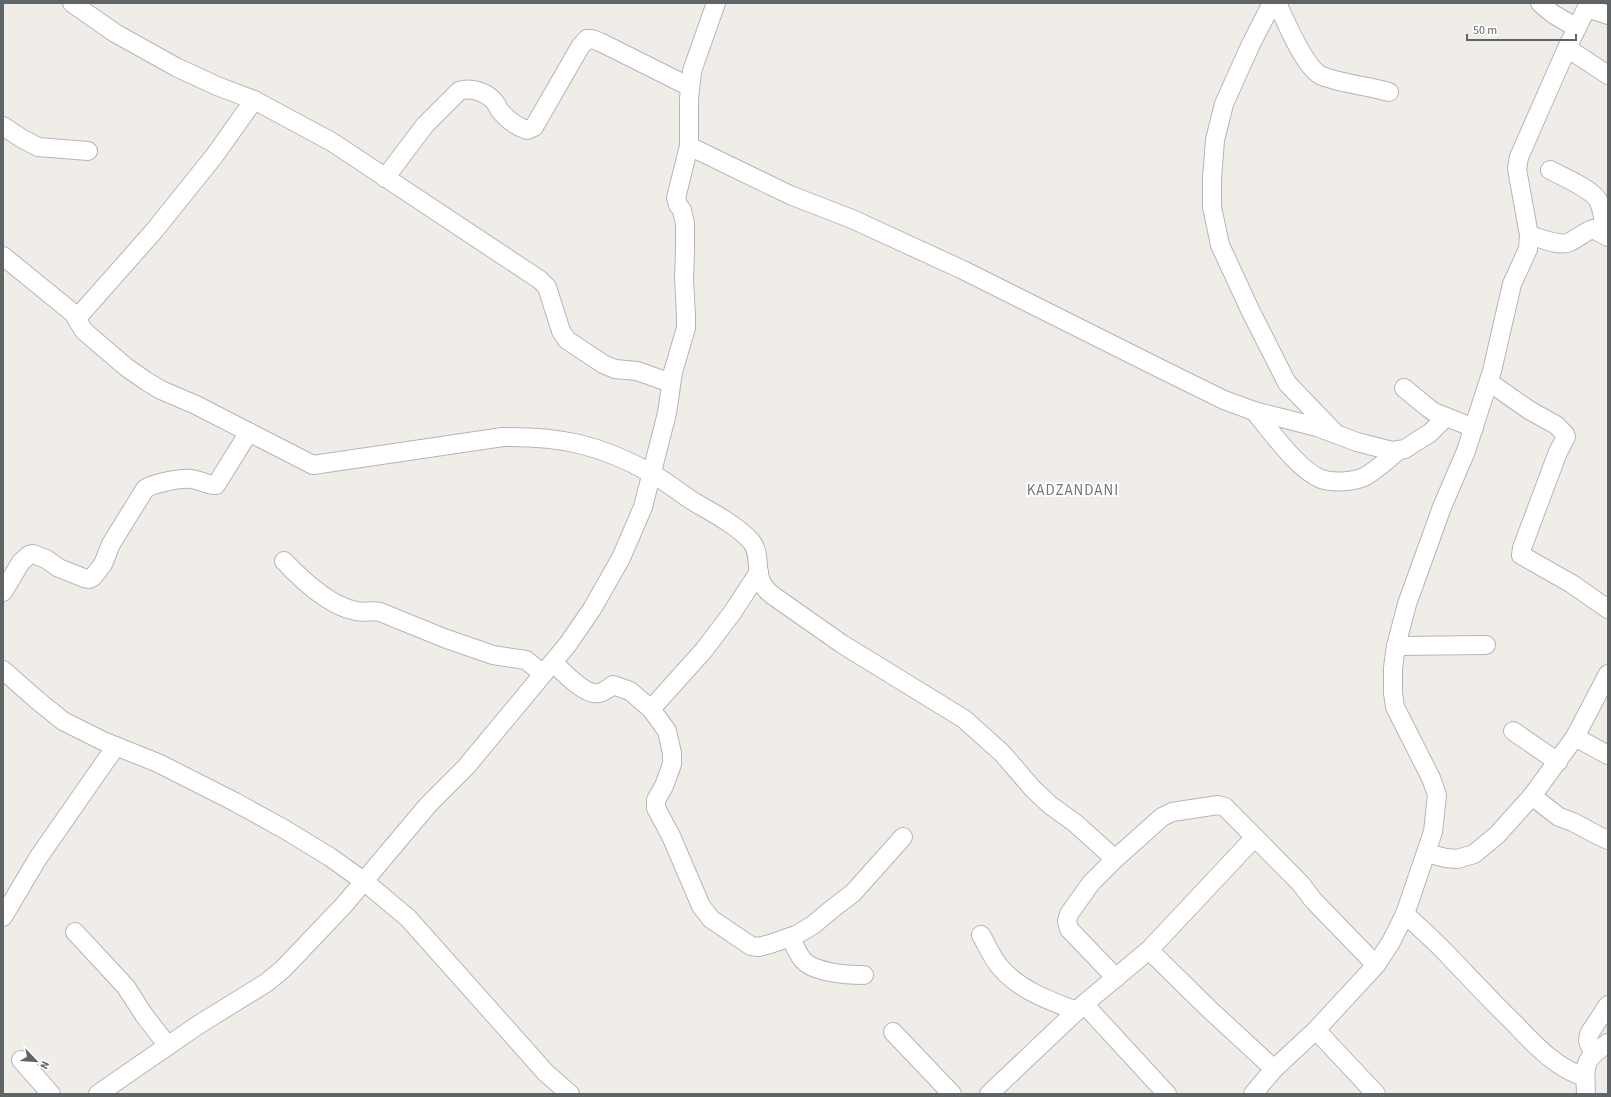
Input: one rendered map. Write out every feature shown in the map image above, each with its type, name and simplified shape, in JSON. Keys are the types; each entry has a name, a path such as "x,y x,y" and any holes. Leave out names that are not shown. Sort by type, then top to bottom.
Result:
{"street":[{"path":"72,3 115,33 176,67 217,86 254,100 332,142 540,280 546,288 561,331 567,340 603,364 615,369 638,371 671,383"},
{"path":"98,1094 198,1025 259,988 283,970 365,882 428,805 466,767 568,644 589,614 621,558 643,507 666,413 671,383 684,337 686,322 684,278 685,224 682,210 678,205 676,198 689,146 690,87 692,71 716,3"},
{"path":"1272,3 1251,44 1224,104 1215,140 1212,178 1212,207 1220,245 1251,312 1288,383 1336,434"},
{"path":"1277,3 1298,48 1318,74 1331,79 1389,92"},
{"path":"1540,3 1553,14 1576,28"},
{"path":"1253,1094 1274,1069 1316,1030 1376,965 1391,942 1405,914 1433,832 1437,794 1431,778 1395,707 1393,693 1393,668 1396,646 1407,604 1442,507 1466,451 1474,428 1499,347 1512,284 1528,249 1529,235 1517,170 1518,162 1532,124 1588,5 1608,15"},
{"path":"385,178 424,125 460,92 466,89 475,90 485,94 493,100 501,112 518,126 527,130 534,127 580,47 588,39 600,42 690,87"},
{"path":"1567,48 1608,75"},
{"path":"77,318 154,231 206,167 254,100"},
{"path":"3,126 21,138 38,146 88,151"},
{"path":"689,146 790,195 852,219 956,266 1224,400 1254,411 1318,427 1387,451 1398,451"},
{"path":"1550,170 1595,197 1600,207 1606,235"},
{"path":"1529,235 1565,244 1584,232 1593,229 1606,235"},
{"path":"3,256 67,308 77,318 84,331 146,381 161,390 196,405 313,465 503,437 520,437 561,440 583,444 609,452 652,473 734,527 750,540 756,548 760,580 766,589 775,597 842,644 964,719 1002,753 1033,789 1050,805 1075,823 1115,859"},
{"path":"1489,382 1529,410 1556,426 1565,434 1566,437 1558,452 1522,548 1521,555 1572,584 1608,610"},
{"path":"1404,388 1426,407 1474,428"},
{"path":"1254,411 1288,452 1301,465 1321,479 1335,481 1364,477 1398,451 1430,433 1446,417"},
{"path":"3,592 21,562 29,555 33,554 46,559 59,568 84,578 89,579 93,577 103,564 111,544 145,489 153,484 185,479 192,479 216,485 249,432"},
{"path":"284,560 297,575 321,594 351,610 358,612 372,610 380,612 444,638 494,655 526,660 548,668 568,678 590,692 598,693 613,686 621,687 630,691 651,709 667,731 672,758 666,780 656,800 656,808 671,836 701,906 711,919 751,946 759,947 790,937 813,925 853,893 903,837"},
{"path":"651,709 704,650 732,613 759,572"},
{"path":"1396,646 1486,646"},
{"path":"3,670 63,722 179,774 284,829 330,856 365,882 408,918 546,1073 570,1094"},
{"path":"1426,853 1457,859 1474,854 1497,835 1532,796 1558,762 1575,737 1608,674"},
{"path":"1513,731 1558,762"},
{"path":"1575,737 1608,755"},
{"path":"3,917 38,858 116,746"},
{"path":"1532,796 1559,817 1573,822 1608,840"},
{"path":"1116,978 1069,929 1067,921 1069,914 1091,883 1115,859 1162,817 1172,812 1218,805 1224,807 1255,837 1376,965"},
{"path":"989,1094 1081,1008 1149,950 1255,837"},
{"path":"1405,914 1436,942 1480,990 1531,1041 1560,1066 1577,1075 1586,1086"},
{"path":"75,932 126,987 144,1015 168,1046"},
{"path":"981,935 999,967 1013,980 1037,994 1081,1008 1167,1094"},
{"path":"790,937 802,960 807,964 838,974 864,975"},
{"path":"1149,950 1208,1008 1274,1069"},
{"path":"1593,1054 1588,1042 1589,1034 1608,1005"},
{"path":"1316,1030 1376,1094"},
{"path":"893,1032 952,1094"},
{"path":"1586,1086 1586,1064 1593,1054 1608,1043"},
{"path":"21,1060 51,1094"}],"district":[{"name":"KADZANDANI","path":"1073,490"}]}
